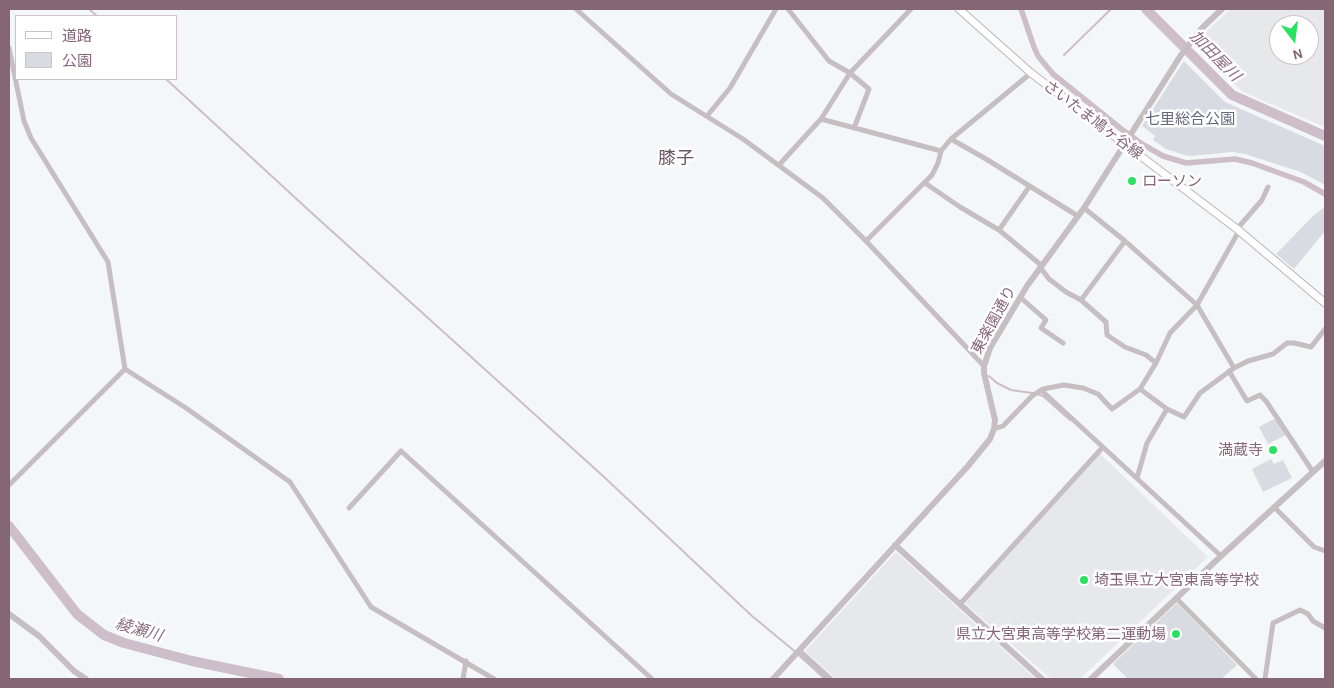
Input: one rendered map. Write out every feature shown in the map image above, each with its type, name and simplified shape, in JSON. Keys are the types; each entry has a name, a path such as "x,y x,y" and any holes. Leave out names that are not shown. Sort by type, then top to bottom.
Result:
{"main road":[{"name":"さいたま鳩ヶ谷線","path":"958,9 1031,73 1125,142 1238,230 1325,303"}],"street":[{"path":"576,9 671,94 779,165 823,198 984,366"},
{"path":"707,116 730,88 776,9"},
{"path":"788,9 829,61 869,89 854,128"},
{"path":"779,165 821,119 850,74 911,9"},
{"name":"東楽園通り","path":"994,429 994,412 984,366 990,348 1020,297 1084,208 1182,53 1207,23 1222,9"},
{"path":"9,48 15,77"},
{"path":"866,241 932,175 941,151 951,139 1031,73"},
{"path":"16,80 24,121 32,138 108,262 125,369 186,408 290,482 370,607 466,661 494,679"},
{"path":"821,119 941,151"},
{"path":"951,139 1078,216"},
{"path":"925,182 980,220 999,230 1041,266 1049,279 1066,292 1081,300 1106,322 1107,335 1125,347 1146,355 1156,364"},
{"path":"999,230 1029,187"},
{"path":"773,679 977,456 990,439 994,429 1003,426 1032,396 1041,390 1064,385 1083,388 1098,394 1112,409 1140,389 1156,364 1170,333 1196,305 1238,230 1262,200 1268,187"},
{"path":"1084,208 1126,241 1196,305 1247,402 1260,395 1266,401 1313,472"},
{"path":"1081,300 1126,241"},
{"path":"1020,297 1046,320 1041,328 1063,343"},
{"path":"1140,389 1167,409 1184,417 1200,394 1231,369 1248,361 1274,354 1288,343 1311,347 1325,329"},
{"path":"9,484 125,369"},
{"path":"1041,390 1222,556"},
{"path":"1137,478 1147,443 1167,409"},
{"path":"960,604 1103,447"},
{"path":"349,508 401,451 652,679"},
{"path":"1091,679 1325,461"},
{"path":"1274,507 1314,547 1325,550"},
{"path":"894,545 1042,679"},
{"path":"1176,598 1256,679"},
{"path":"1265,679 1274,623 1300,610 1325,628"},
{"path":"10,617 39,636 74,671 86,679"},
{"path":"799,651 830,679"},
{"path":"463,679 466,661"}],"shaded area":[{"path":"1231,9 1325,9 1325,127 1243,92 1212,64 1195,45"},
{"name":"埼玉県立大宮東高等学校","path":"1099,453 1208,557 1080,679 1051,679 964,602"},
{"path":"896,552 1036,679 836,679 805,651"}],"green space":[{"name":"七里総合公園","path":"1184,61 1225,102 1325,146 1325,185 1301,172 1245,154 1232,152 1184,155 1166,149 1153,140 1155,136 1142,126"},
{"path":"1325,207 1325,231 1294,269 1276,254 1314,215"},
{"path":"1276,418 1286,435 1268,444 1259,427"},
{"path":"1271,459 1274,464 1283,460 1292,478 1263,492 1252,469"},
{"name":"県立大宮東高等学校第二運動場","path":"1177,603 1237,665 1221,679 1128,679 1113,664"}],"waterway":[{"path":"89,9 96,15"},
{"path":"1021,9 1038,56 1053,74 1142,144 1163,156 1186,163 1235,159 1252,163 1304,182 1325,194"},
{"path":"1064,55 1111,9"},
{"name":"加田屋川","path":"1146,9 1232,95 1325,136"},
{"path":"167,80 603,476 752,616 825,679"},
{"path":"989,376 997,383 1011,390 1032,393"},
{"path":"1037,394 1043,396 1070,420"},
{"name":"綾瀬川","path":"9,526 77,614 104,635 124,643 192,661 279,679"}],"place":[{"name":"ローソン","path":"1132,181"},
{"name":"満蔵寺","path":"1273,450"},
{"name":"埼玉県立大宮東高等学校","path":"1084,580"},
{"name":"県立大宮東高等学校第二運動場","path":"1176,634"}],"district":[{"name":"膝子","path":"676,159"}]}
